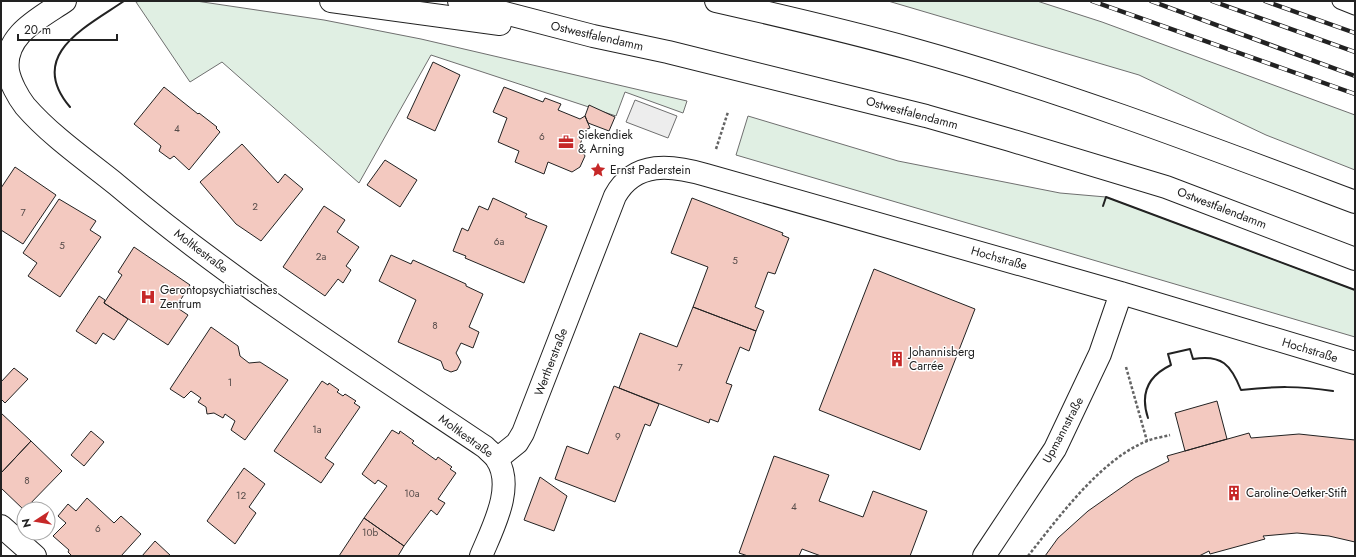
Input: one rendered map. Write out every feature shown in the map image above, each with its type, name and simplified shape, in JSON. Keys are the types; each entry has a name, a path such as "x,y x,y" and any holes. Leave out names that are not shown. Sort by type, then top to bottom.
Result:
{"main road":[{"path":"5,72 8,52 18,35 65,1"},
{"path":"331,1 593,36"},
{"name":"Ostwestfalendamm","path":"459,1 593,36 668,52 895,108 1010,140 1166,187 1355,259"},
{"path":"716,1 796,19 913,50 1053,93 1192,140 1355,202"},
{"path":"748,1 796,19"},
{"name":"Moltkestraße","path":"5,72 24,105 135,200 215,263 485,447 497,459"},
{"name":"Hochstraße","path":"641,172 655,168 674,168 695,172 1121,293 1355,363"},
{"name":"Wertherstraße","path":"497,459 517,443 523,433 615,196 621,185 631,176 641,172"},
{"name":"Upmannstraße","path":"984,556 1055,449 1100,354 1121,293"},
{"path":"481,556 503,496 503,477 497,459"},
{"path":"1,526 35,556"}],"lane":[{"path":"1340,1 1355,7"}],"path":[{"path":"717,147 728,112"},
{"path":"1125,363 1146,441"},
{"path":"1028,556 1073,499 1093,480 1126,452 1146,441 1170,435"}],"green space":[{"path":"196,1 324,20 421,39 687,101 683,113 625,92 616,116 431,55 359,183 222,62 190,82 136,2"},
{"path":"888,1 1037,1 1102,22 1355,115 1355,170 1266,135 1139,75"},
{"path":"748,116 898,161 1060,193 1106,197 1355,290 1355,337 736,155"}],"shaded area":[{"path":"635,100 677,116 668,138 626,122"}],"building":[{"path":"433,62 460,75 435,131 407,118"},
{"path":"164,87 217,127 216,128 220,132 189,170 174,156 170,159 159,151 161,146 134,124"},
{"path":"504,87 543,102 545,98 561,104 558,110 580,119 585,116 590,128 585,130 580,145 584,147 582,150 585,156 580,167 572,172 548,162 544,174 515,162 519,151 498,142 507,118 493,112"},
{"path":"589,105 615,117 609,131 588,123 585,116"},
{"path":"242,144 278,183 285,174 303,189 261,241 236,224 200,182"},
{"path":"385,160 417,180 400,207 367,185"},
{"path":"15,167 56,195 23,244 1,230 1,188"},
{"path":"493,198 527,214 525,217 547,226 524,283 465,258 466,256 453,251 462,228 468,231 479,206 488,210"},
{"path":"692,198 783,233 782,235 789,238 775,274 768,272 755,307 764,311 756,331 693,307 708,267 671,253"},
{"path":"59,199 96,221 90,230 101,237 60,297 28,276 37,263 23,253"},
{"path":"324,206 345,220 337,232 359,247 346,266 351,270 343,283 338,279 325,296 283,267"},
{"path":"134,247 190,285 176,307 188,315 168,345 104,303 122,275 118,272"},
{"path":"391,255 411,264 413,260 466,284 466,286 483,294 469,327 479,332 473,348 461,343 456,353 461,362 457,370 451,372 444,369 441,361 398,342 416,300 379,281"},
{"name":"Johannisberg Carrée","path":"874,269 975,309 920,450 819,410"},
{"path":"99,296 105,300 104,303 128,319 114,340 103,333 96,344 76,331"},
{"path":"693,307 756,331 749,351 740,347 726,383 732,385 718,422 710,419 709,423 619,388 640,333 677,347"},
{"path":"211,327 238,346 240,356 249,363 260,362 288,380 245,440 231,430 235,421 225,414 223,418 214,413 207,414 206,407 198,402 201,398 191,391 184,398 170,389"},
{"path":"14,368 28,379 5,403 1,399 1,382"},
{"path":"322,381 328,385 329,383 339,390 337,392 343,396 345,394 356,401 354,403 360,407 325,458 334,464 321,483 274,451"},
{"path":"614,386 659,404 650,426 645,424 615,502 555,479 567,446 588,454"},
{"path":"1217,401 1227,439 1185,451 1175,413"},
{"path":"1,413 31,441 1,473"},
{"path":"392,430 399,434 400,431 414,441 412,443 436,460 438,457 452,467 450,469 456,473 438,499 445,503 437,515 431,510 404,546 364,518 387,486 378,480 375,484 362,474"},
{"path":"91,431 104,442 84,466 71,455"},
{"name":"Caroline-Oetker-Stift","path":"1249,433 1251,438 1299,434 1355,440 1355,542 1329,536 1297,533 1263,536 1265,539 1210,554 1209,551 1199,556 1045,556 1058,538 1088,511 1135,478 1169,461 1167,456"},
{"path":"31,441 62,471 33,501 16,501 16,502 1,488 1,473"},
{"path":"774,456 829,475 819,501 863,517 873,491 927,511 910,556 821,556 802,549 799,556 748,556 739,553"},
{"path":"244,468 265,484 249,507 256,513 235,544 207,521"},
{"path":"540,477 567,496 554,531 524,520"},
{"path":"87,498 114,523 121,516 141,534 121,556 72,556 68,552 69,550 56,539 56,533 66,523 58,516 68,504 76,511"},
{"path":"364,518 404,546 398,556 339,556"},
{"path":"155,541 171,556 142,556"}],"railway":[{"path":"1092,1 1355,94"},
{"path":"1151,1 1355,76"},
{"path":"1212,1 1355,52"},
{"path":"1265,1 1355,33"}],"wall":[{"path":"70,107 58,89 55,72 58,57 66,44 79,32 124,1"},
{"path":"135,1 141,1"},
{"path":"1103,206 1106,197 1355,290"},
{"path":"1148,418 1145,401 1148,387 1152,380 1163,369 1171,365 1168,354 1190,349 1193,359 1211,358 1224,363 1233,374 1241,390 1287,387 1333,391"}],"place":[{"name":"Siekendiek & Arning","path":"566,142"},
{"name":"Ernst Paderstein","path":"598,170"},
{"name":"Gerontopsychiatrisches Zentrum","path":"148,297"},
{"name":"Johannisberg Carrée","path":"897,359"},
{"name":"Caroline-Oetker-Stift","path":"1234,493"}]}
